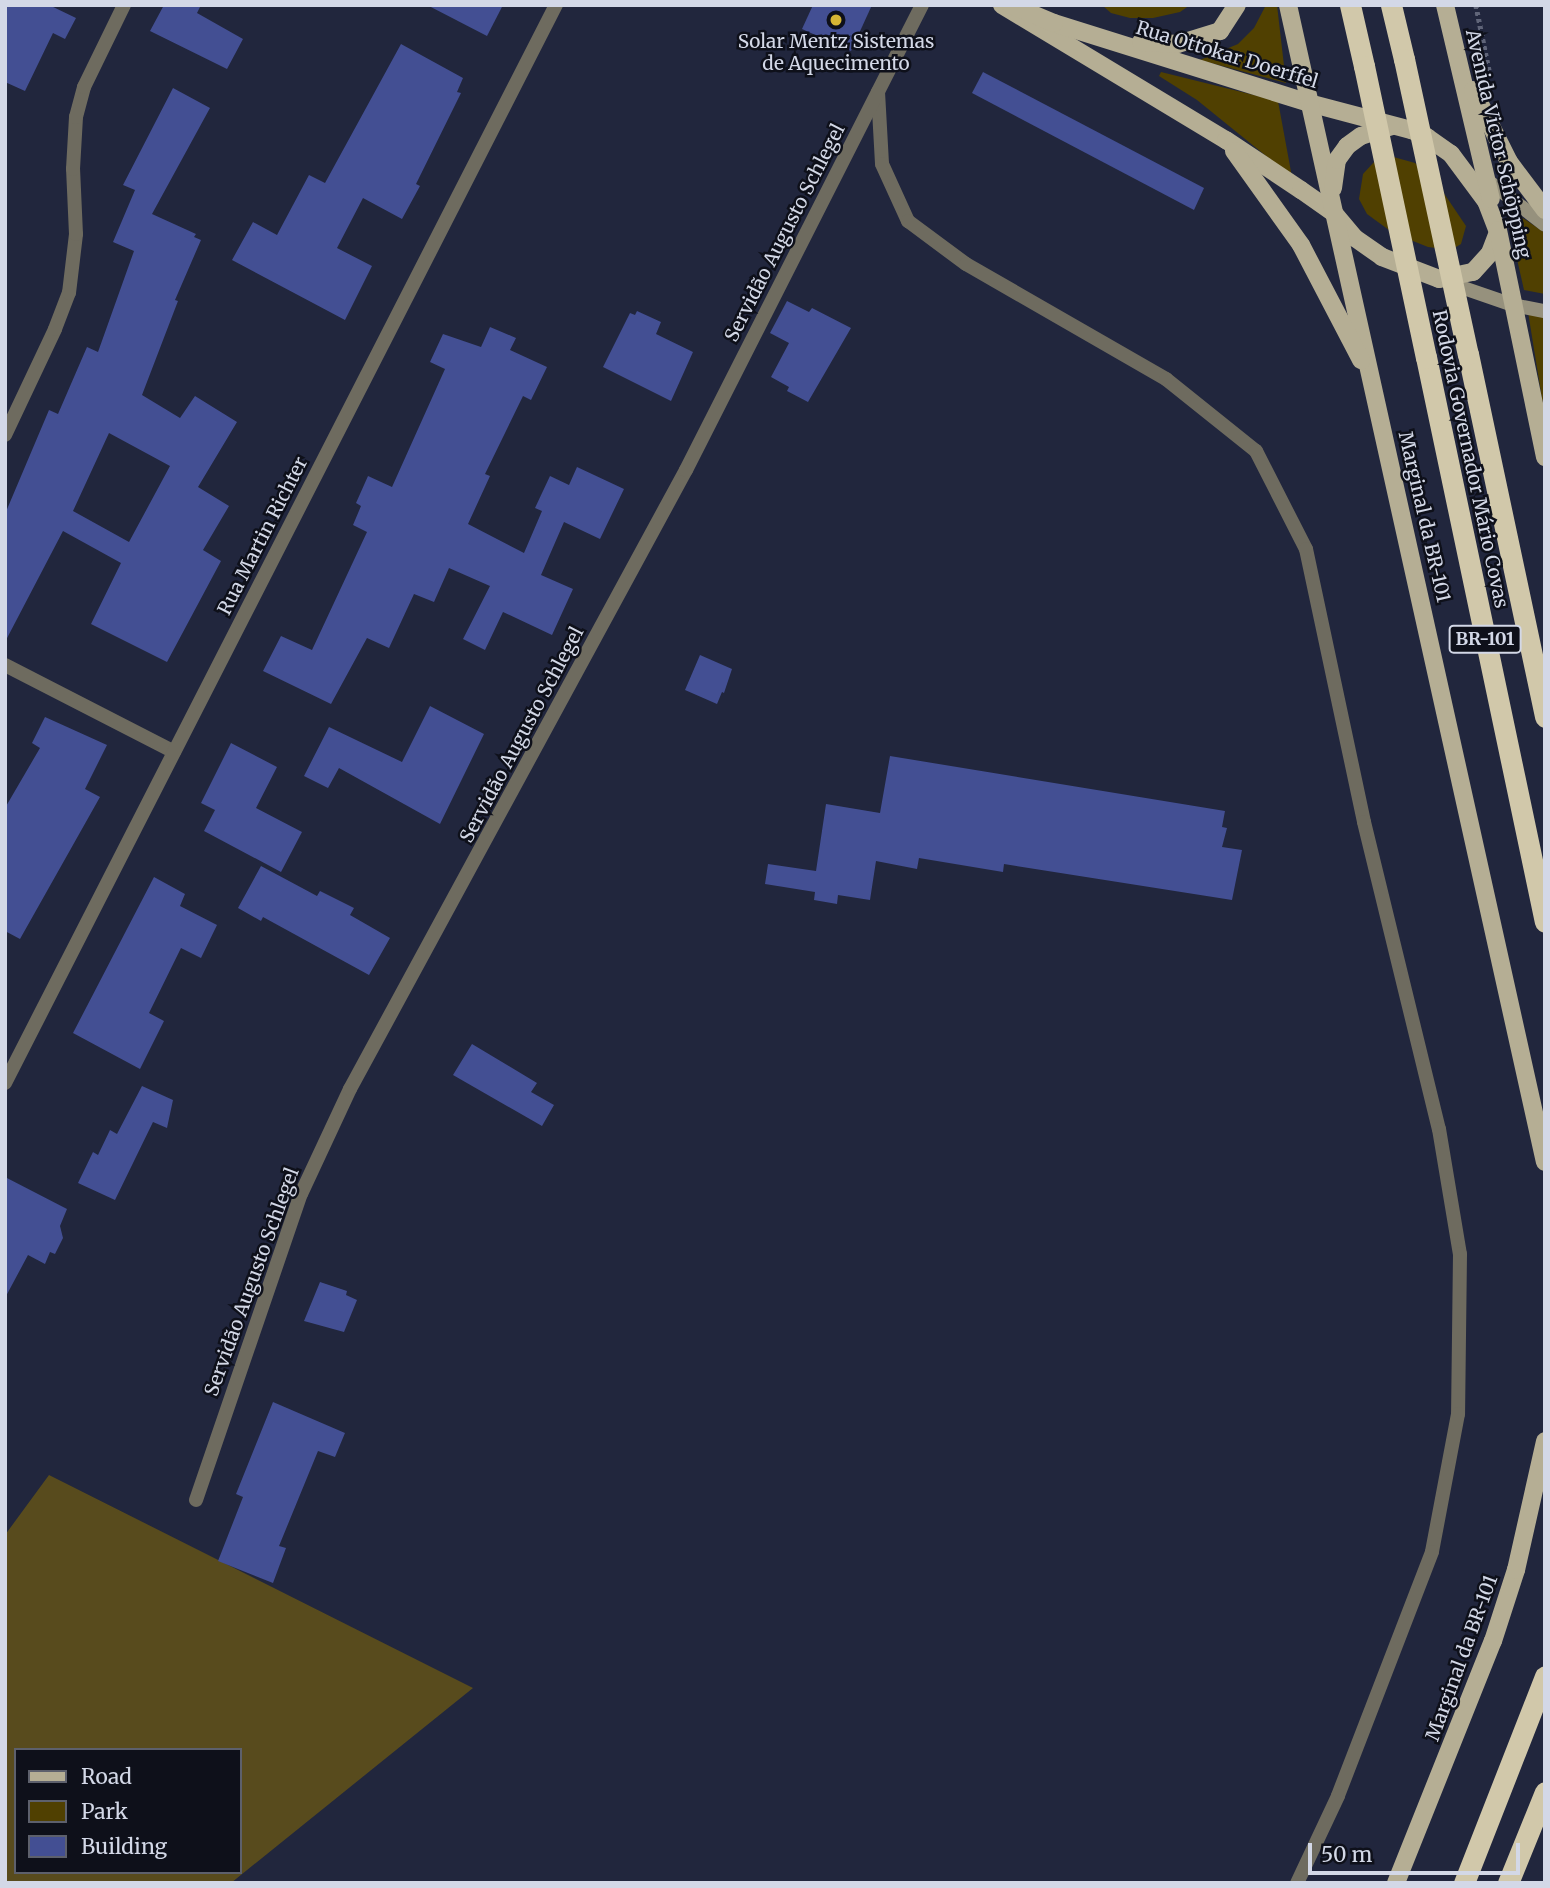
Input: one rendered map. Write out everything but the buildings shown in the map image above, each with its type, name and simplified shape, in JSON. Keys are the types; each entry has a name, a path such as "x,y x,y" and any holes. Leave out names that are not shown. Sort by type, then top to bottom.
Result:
{"highway":[{"name":"Rodovia Governador Mário Covas","path":"1350,5 1545,922"},
{"name":"Rodovia Governador Mário Covas","path":"1391,5 1545,716"},
{"path":"1464,1883 1545,1676"},
{"path":"1508,1883 1545,1792"},
{"path":"1516,1883 1545,1826"}],"main road":[{"path":"1002,5 1226,140 1334,212 1355,238 1382,257 1513,305 1545,311"},
{"name":"Rua Ottokar Doerffel","path":"1011,5 1113,41 1310,103 1394,125"},
{"path":"1113,41 1178,44 1220,31 1237,5"},
{"name":"Marginal da BR-101","path":"1289,5 1545,1162"},
{"name":"Avenida Victor Schöpping","path":"1445,5 1487,180 1545,457"},
{"path":"1458,59 1509,162 1545,209"},
{"path":"1334,212 1333,182 1337,160 1361,135 1394,125 1427,138 1545,225"},
{"path":"1226,140 1301,245 1372,382"},
{"path":"1439,279 1473,272 1490,254 1498,232 1486,201 1451,154"},
{"name":"Marginal da BR-101","path":"1396,1883 1493,1641 1516,1570 1545,1441"}],"street":[{"path":"5,435 69,293 76,234 73,169 76,117 83,87 124,5"},
{"name":"Rua Martin Richter","path":"5,1083 556,5"},
{"name":"Servidão Augusto Schlegel","path":"196,1500 301,1194 350,1089 686,470 922,5"},
{"path":"878,92 882,164 908,221 966,264 1166,379 1256,452 1306,549 1364,822 1438,1129 1460,1268 1458,1414 1432,1552 1338,1796 1297,1883"},
{"path":"5,665 174,752"}],"green space":[{"path":"1102,5 1190,5 1180,12 1153,18 1130,18 1111,13"},
{"path":"1266,5 1277,5 1286,83 1200,60 1238,44 1254,28"},
{"path":"1161,72 1278,101 1292,177 1197,100 1159,76"},
{"path":"1390,156 1415,163 1439,186 1466,226 1461,244 1451,250 1428,247 1393,233 1367,214 1359,199 1363,174 1374,162"},
{"path":"1505,206 1545,233 1545,294 1524,290"},
{"path":"1528,312 1545,316 1545,417"}],"shaded area":[{"path":"49,1475 473,1688 231,1883 5,1883 5,1535"}],"place":[{"name":"Solar Mentz Sistemas de Aquecimento","path":"836,20"}]}
